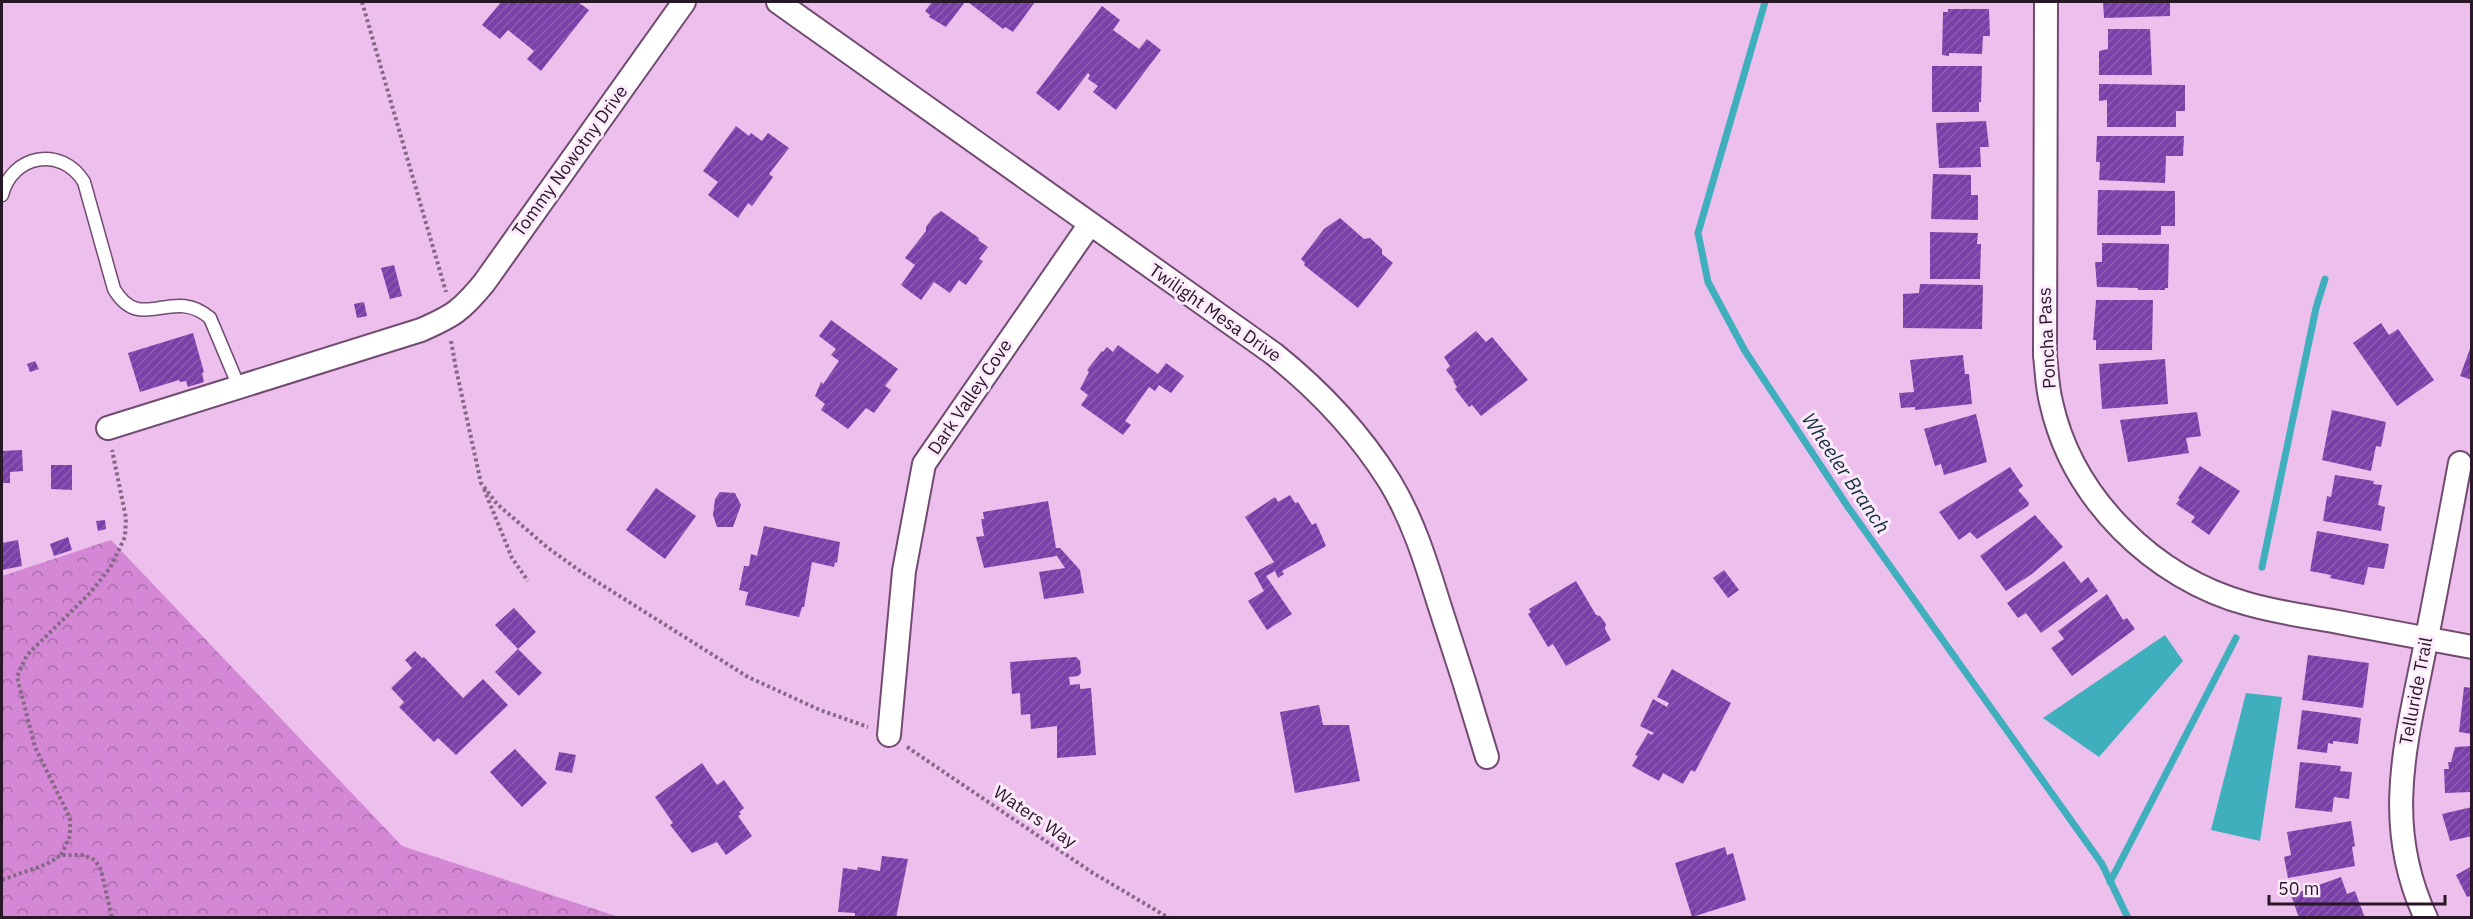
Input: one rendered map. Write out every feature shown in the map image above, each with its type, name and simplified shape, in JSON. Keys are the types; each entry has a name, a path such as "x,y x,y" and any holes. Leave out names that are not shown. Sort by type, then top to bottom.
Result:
{"street":[{"name":"Tommy Nowotny Drive","path":"108,428 421,330 452,316 469,301 483,283 684,2"},
{"name":"Twilight Mesa Drive","path":"778,2 1297,373 1338,413 1372,455 1400,501 1416,536 1487,757"},
{"name":"Poncha Pass","path":"2046,2 2045,356 2050,401 2066,447 2078,471 2106,511 2134,541 2164,564 2198,585 2246,604 2472,647"},
{"name":"Dark Valley Cove","path":"889,735 904,571 924,464 1090,224"},
{"name":"Telluride Trail","path":"2426,918 2409,874 2403,849 2400,812 2402,765 2460,463"}],"lane":[{"path":"2,195 5,182 15,170 31,161 47,158 64,162 77,170 84,182 114,289 121,302 139,311 176,305 191,306 202,312 210,318 239,387"}],"path":[{"path":"362,2 452,316 451,337 456,369 481,483 513,558 528,581"},
{"path":"2,880 47,864 61,855 70,836 70,818 35,747 17,677 27,655 90,593 110,568 125,537 126,518 108,428"},
{"name":"Waters Way","path":"481,483 497,504 548,548 583,573 748,677 820,710 889,735 1093,873 1169,918"},
{"path":"61,855 84,855 95,860 101,870 112,918"}],"green space":[{"path":"111,540 402,846 619,917 2,917 2,576"}],"shaded area":[{"path":"2165,635 2183,661 2099,757 2043,718"},
{"path":"2246,693 2282,697 2260,841 2211,830"}],"building":[{"path":"501,2 578,2 589,10 541,71 527,59 534,51 508,30 500,39 482,25"},
{"path":"932,2 965,2 946,27 929,17 930,15 925,11"},
{"path":"968,2 1035,2 1013,32 1005,27 1003,29"},
{"path":"2103,2 2170,2 2170,16 2104,18"},
{"path":"1102,6 1120,20 1113,30 1139,49 1147,39 1161,50 1116,110 1093,92 1098,86 1088,79 1090,75 1088,73 1059,111 1036,93"},
{"path":"1948,9 1989,9 1990,36 1983,36 1982,54 1949,53 1949,56 1942,55 1943,12 1948,12"},
{"path":"2108,29 2150,29 2152,75 2099,75 2099,51 2108,49"},
{"path":"1932,66 1982,66 1979,112 1932,112"},
{"path":"2099,84 2185,85 2185,111 2176,111 2176,127 2107,127 2107,100 2099,101"},
{"path":"1986,121 1989,147 1980,147 1981,167 1939,168 1936,123"},
{"path":"736,126 749,136 751,133 762,141 768,133 789,148 769,174 773,177 752,206 748,203 738,218 708,195 718,182 703,171"},
{"path":"2097,136 2184,136 2183,156 2166,156 2165,183 2099,180 2100,162 2096,162"},
{"path":"1933,174 1971,175 1971,195 1978,195 1978,220 1931,219"},
{"path":"2098,190 2175,191 2175,226 2161,226 2161,235 2097,235"},
{"path":"941,211 988,247 979,259 983,261 966,285 959,280 950,293 934,282 921,300 901,285 915,265 905,258 926,231 933,217"},
{"path":"1340,218 1364,239 1370,238 1382,249 1382,254 1393,263 1358,308 1304,265 1301,259 1324,229"},
{"path":"1930,232 1978,233 1977,244 1981,244 1980,279 1930,279"},
{"path":"2102,243 2169,244 2168,288 2138,290 2138,288 2097,287 2095,262 2102,262"},
{"path":"394,265 402,296 390,299 381,268"},
{"path":"1920,284 1983,285 1982,329 1903,328 1903,294 1919,293"},
{"path":"2096,300 2153,300 2152,350 2096,350 2096,340 2093,340"},
{"path":"364,302 367,316 357,318 354,304"},
{"path":"831,320 898,369 885,386 891,390 874,413 866,408 848,429 821,410 825,404 815,396 821,382 823,384 839,361 831,355 836,349 819,336"},
{"path":"2381,323 2389,335 2398,329 2434,380 2397,406 2353,343"},
{"path":"1476,331 1486,342 1492,337 1528,380 1481,416 1472,405 1469,407 1455,389 1457,387 1454,380 1446,370 1450,366 1444,357"},
{"path":"193,333 204,372 202,373 204,382 188,387 186,381 180,382 179,380 140,392 128,353"},
{"path":"1118,345 1158,374 1166,363 1184,376 1171,393 1159,385 1155,391 1149,387 1125,421 1131,425 1123,435 1081,405 1088,395 1080,389 1089,372 1087,370 1102,351 1107,347 1113,352"},
{"path":"2472,346 2472,380 2460,376"},
{"path":"1963,355 1965,374 1969,374 1972,404 1915,410 1915,407 1901,408 1899,393 1914,392 1910,360"},
{"path":"2165,359 2168,404 2102,409 2099,364"},
{"path":"35,361 39,369 30,372 27,364"},
{"path":"2332,410 2386,422 2381,447 2376,446 2371,471 2322,460"},
{"path":"2197,412 2201,436 2186,438 2189,453 2128,462 2120,420"},
{"path":"1976,414 1987,462 1944,475 1941,464 1935,466 1924,429"},
{"path":"22,450 23,471 10,472 10,483 2,483 2,451"},
{"path":"51,465 72,465 72,490 51,489"},
{"path":"2200,466 2240,491 2209,535 2191,522 2195,517 2176,504"},
{"path":"2010,467 2023,486 2018,490 2029,503 2028,506 1977,539 1970,532 1959,540 1939,512"},
{"path":"2335,475 2374,481 2373,484 2382,485 2378,505 2385,507 2381,531 2323,521 2327,496 2331,497"},
{"path":"656,488 696,516 665,559 626,530"},
{"path":"720,492 735,493 741,505 733,527 717,527 713,515 715,499"},
{"path":"1290,495 1295,503 1298,502 1312,525 1316,523 1326,546 1282,571 1284,574 1278,578 1275,571 1266,576 1292,614 1267,630 1248,601 1264,591 1254,573 1274,562 1245,517 1275,497 1278,502"},
{"path":"1048,501 1056,548 1060,548 1080,570 1084,593 1044,599 1039,572 1065,568 1057,556 984,568 976,537 984,536 981,519 984,519 983,512"},
{"path":"2035,515 2063,547 2032,574 2006,591 1980,556"},
{"path":"105,520 106,529 98,531 96,521"},
{"path":"764,526 840,542 837,563 835,562 834,567 812,562 804,607 799,617 745,605 748,592 739,590 744,566 749,566 751,554 757,556"},
{"path":"2317,531 2389,544 2384,569 2368,567 2364,585 2310,571"},
{"path":"68,537 72,550 54,556 50,544"},
{"path":"18,540 22,566 2,570 2,543"},
{"path":"2064,561 2081,583 2088,577 2098,591 2041,633 2026,613 2018,618 2007,603"},
{"path":"1724,570 1739,590 1728,598 1713,578"},
{"path":"1576,581 1596,615 1600,616 1606,624 1605,629 1611,640 1566,666 1553,644 1548,647 1528,614 1531,612 1529,609"},
{"path":"2107,594 2123,620 2127,618 2135,629 2072,676 2051,648 2064,639 2058,631"},
{"path":"514,608 536,632 518,649 495,625"},
{"path":"518,649 542,673 519,696 495,672"},
{"path":"415,651 422,658 424,657 463,698 483,679 508,705 456,755 438,738 434,742 399,707 404,702 391,688 412,668 405,660"},
{"path":"2308,655 2369,663 2363,708 2302,700"},
{"path":"1076,657 1080,661 1081,673 1078,676 1069,677 1070,685 1080,684 1080,689 1091,688 1096,755 1057,758 1057,726 1031,729 1030,714 1021,715 1020,693 1012,694 1010,662"},
{"path":"1672,669 1731,703 1695,772 1691,770 1683,784 1663,773 1659,781 1632,766 1638,756 1635,755 1648,733 1652,735 1654,733 1640,726 1653,699 1667,707 1669,703 1657,697"},
{"path":"2464,687 2472,688 2472,734 2459,732"},
{"path":"1319,705 1323,725 1349,725 1360,781 1295,793 1280,712"},
{"path":"2302,710 2361,718 2358,744 2333,741 2333,744 2328,743 2327,753 2297,749"},
{"path":"2472,746 2472,792 2445,793 2444,769 2449,769 2448,762 2451,762 2455,747"},
{"path":"515,749 547,783 522,807 490,772"},
{"path":"559,752 576,755 572,773 555,770"},
{"path":"2300,762 2341,766 2340,771 2352,772 2349,799 2334,797 2332,812 2295,808"},
{"path":"702,763 717,785 724,780 744,808 738,816 752,836 726,855 717,842 692,853 670,825 673,823 655,797"},
{"path":"2472,807 2472,836 2450,841 2442,814"},
{"path":"2351,821 2355,866 2288,878 2284,857 2291,855 2287,832"},
{"path":"1725,847 1727,855 1733,853 1746,900 1692,917 1675,863"},
{"path":"882,856 908,859 896,918 855,918 855,913 838,912 843,868 857,870 858,867 880,871"},
{"path":"2472,866 2471,900 2470,896 2467,897 2456,875"},
{"path":"2341,877 2347,894 2355,891 2365,918 2299,918 2291,895"}],"waterway":[{"name":"Wheeler Branch","path":"1765,2 1698,233 1708,282 1745,351 1848,507 2102,864 2128,918"},
{"path":"2262,567 2316,308 2325,279"},
{"path":"2110,882 2236,638"}]}
